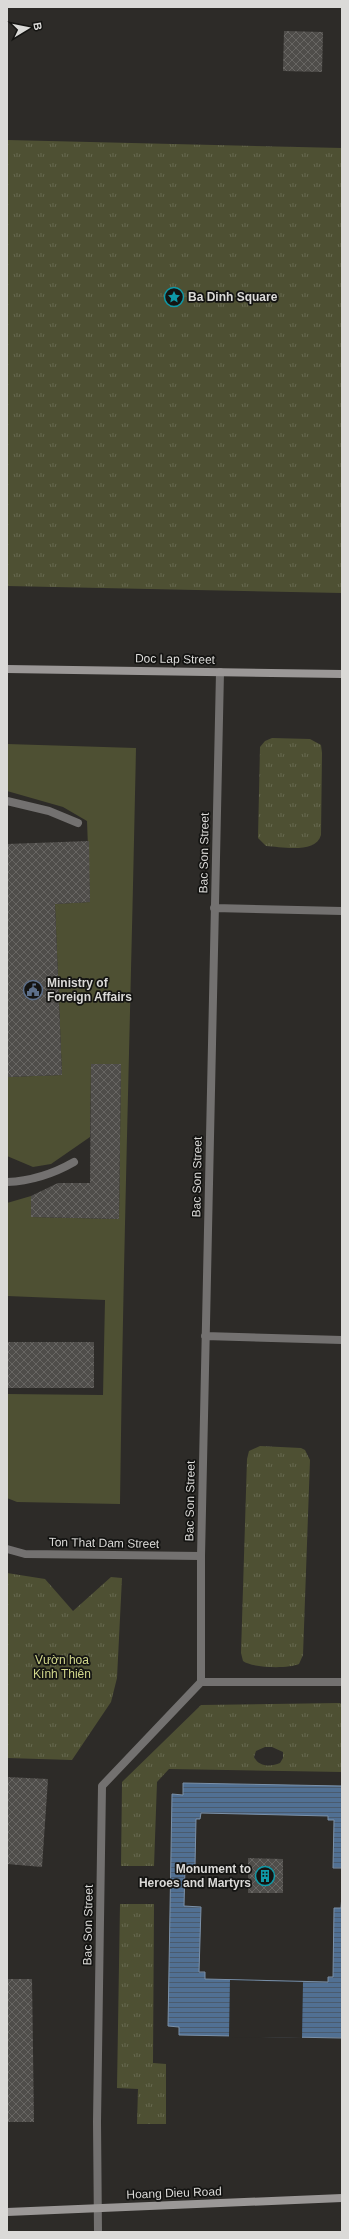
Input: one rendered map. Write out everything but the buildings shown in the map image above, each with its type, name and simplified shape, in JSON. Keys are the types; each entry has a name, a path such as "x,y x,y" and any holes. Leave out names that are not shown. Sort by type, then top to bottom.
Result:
{"main road":[{"name":"Doc Lap Street","path":"7,669 342,674"},
{"name":"Hoang Dieu Road","path":"7,2212 342,2198"}],"street":[{"name":"Bac Son Street","path":"98,2232 97,2208 102,1786 202,1682 201,1556 220,672"},
{"path":"7,801 49,811 78,823"},
{"path":"214,908 342,911"},
{"path":"7,1182 20,1182 53,1174 74,1162"},
{"path":"206,1336 342,1340"},
{"name":"Ton That Dam Street","path":"7,1549 25,1554 201,1556"},
{"path":"202,1682 342,1682"}],"green space":[{"name":"Ba Dinh Square","path":"7,140 342,148 342,593 7,586"},
{"path":"272,738 310,739 321,745 321,835 318,841 313,845 298,848 266,846 258,838 260,747 265,741"},
{"path":"7,744 136,748 120,1504 17,1502 7,1498 7,1394 103,1395 105,1300 7,1296 7,1203 31,1196 31,1217 119,1219 121,1064 91,1064 90,1137 51,1164 33,1167 7,1156 7,1077 62,1075 55,904 90,902 87,821 63,807 7,791"},
{"path":"260,1446 301,1448 305,1450 310,1460 303,1655 299,1664 287,1667 254,1665 243,1661 241,1653 247,1459 249,1451"},
{"name":"Vườn hoa Kính Thiên","path":"7,1573 45,1579 73,1611 111,1577 122,1578 117,1678 111,1702 72,1760 7,1758"},
{"path":"340,1703 342,1705 342,1772 169,1769 157,1782 154,1866 121,1866 122,1782 201,1705","holes":["265,1747 272,1747 283,1752 283,1758 280,1763 273,1765 259,1763 254,1757 256,1751"]},
{"path":"120,1904 154,1904 153,2063 166,2064 166,2124 137,2124 138,2089 117,2088"}],"water":[{"path":"183,1783 342,1786 342,1868 333,1868 334,1820 328,1820 328,1816 201,1813 200,1819 196,1819 195,1866 185,1867 184,1906 201,1907 199,1972 205,1972 205,1979 328,1982 328,1977 333,1977 334,1908 341,1908 342,1895 342,2038 179,2035 179,2027 168,2026 172,1794 183,1795"}],"pier":[{"path":"230,1980 303,1982 302,2038 229,2037"}],"place":[{"name":"Ba Dinh Square","path":"174,297"},
{"name":"Ministry of Foreign Affairs","path":"33,990"},
{"name":"Monument to Heroes and Martyrs","path":"265,1876"}]}
